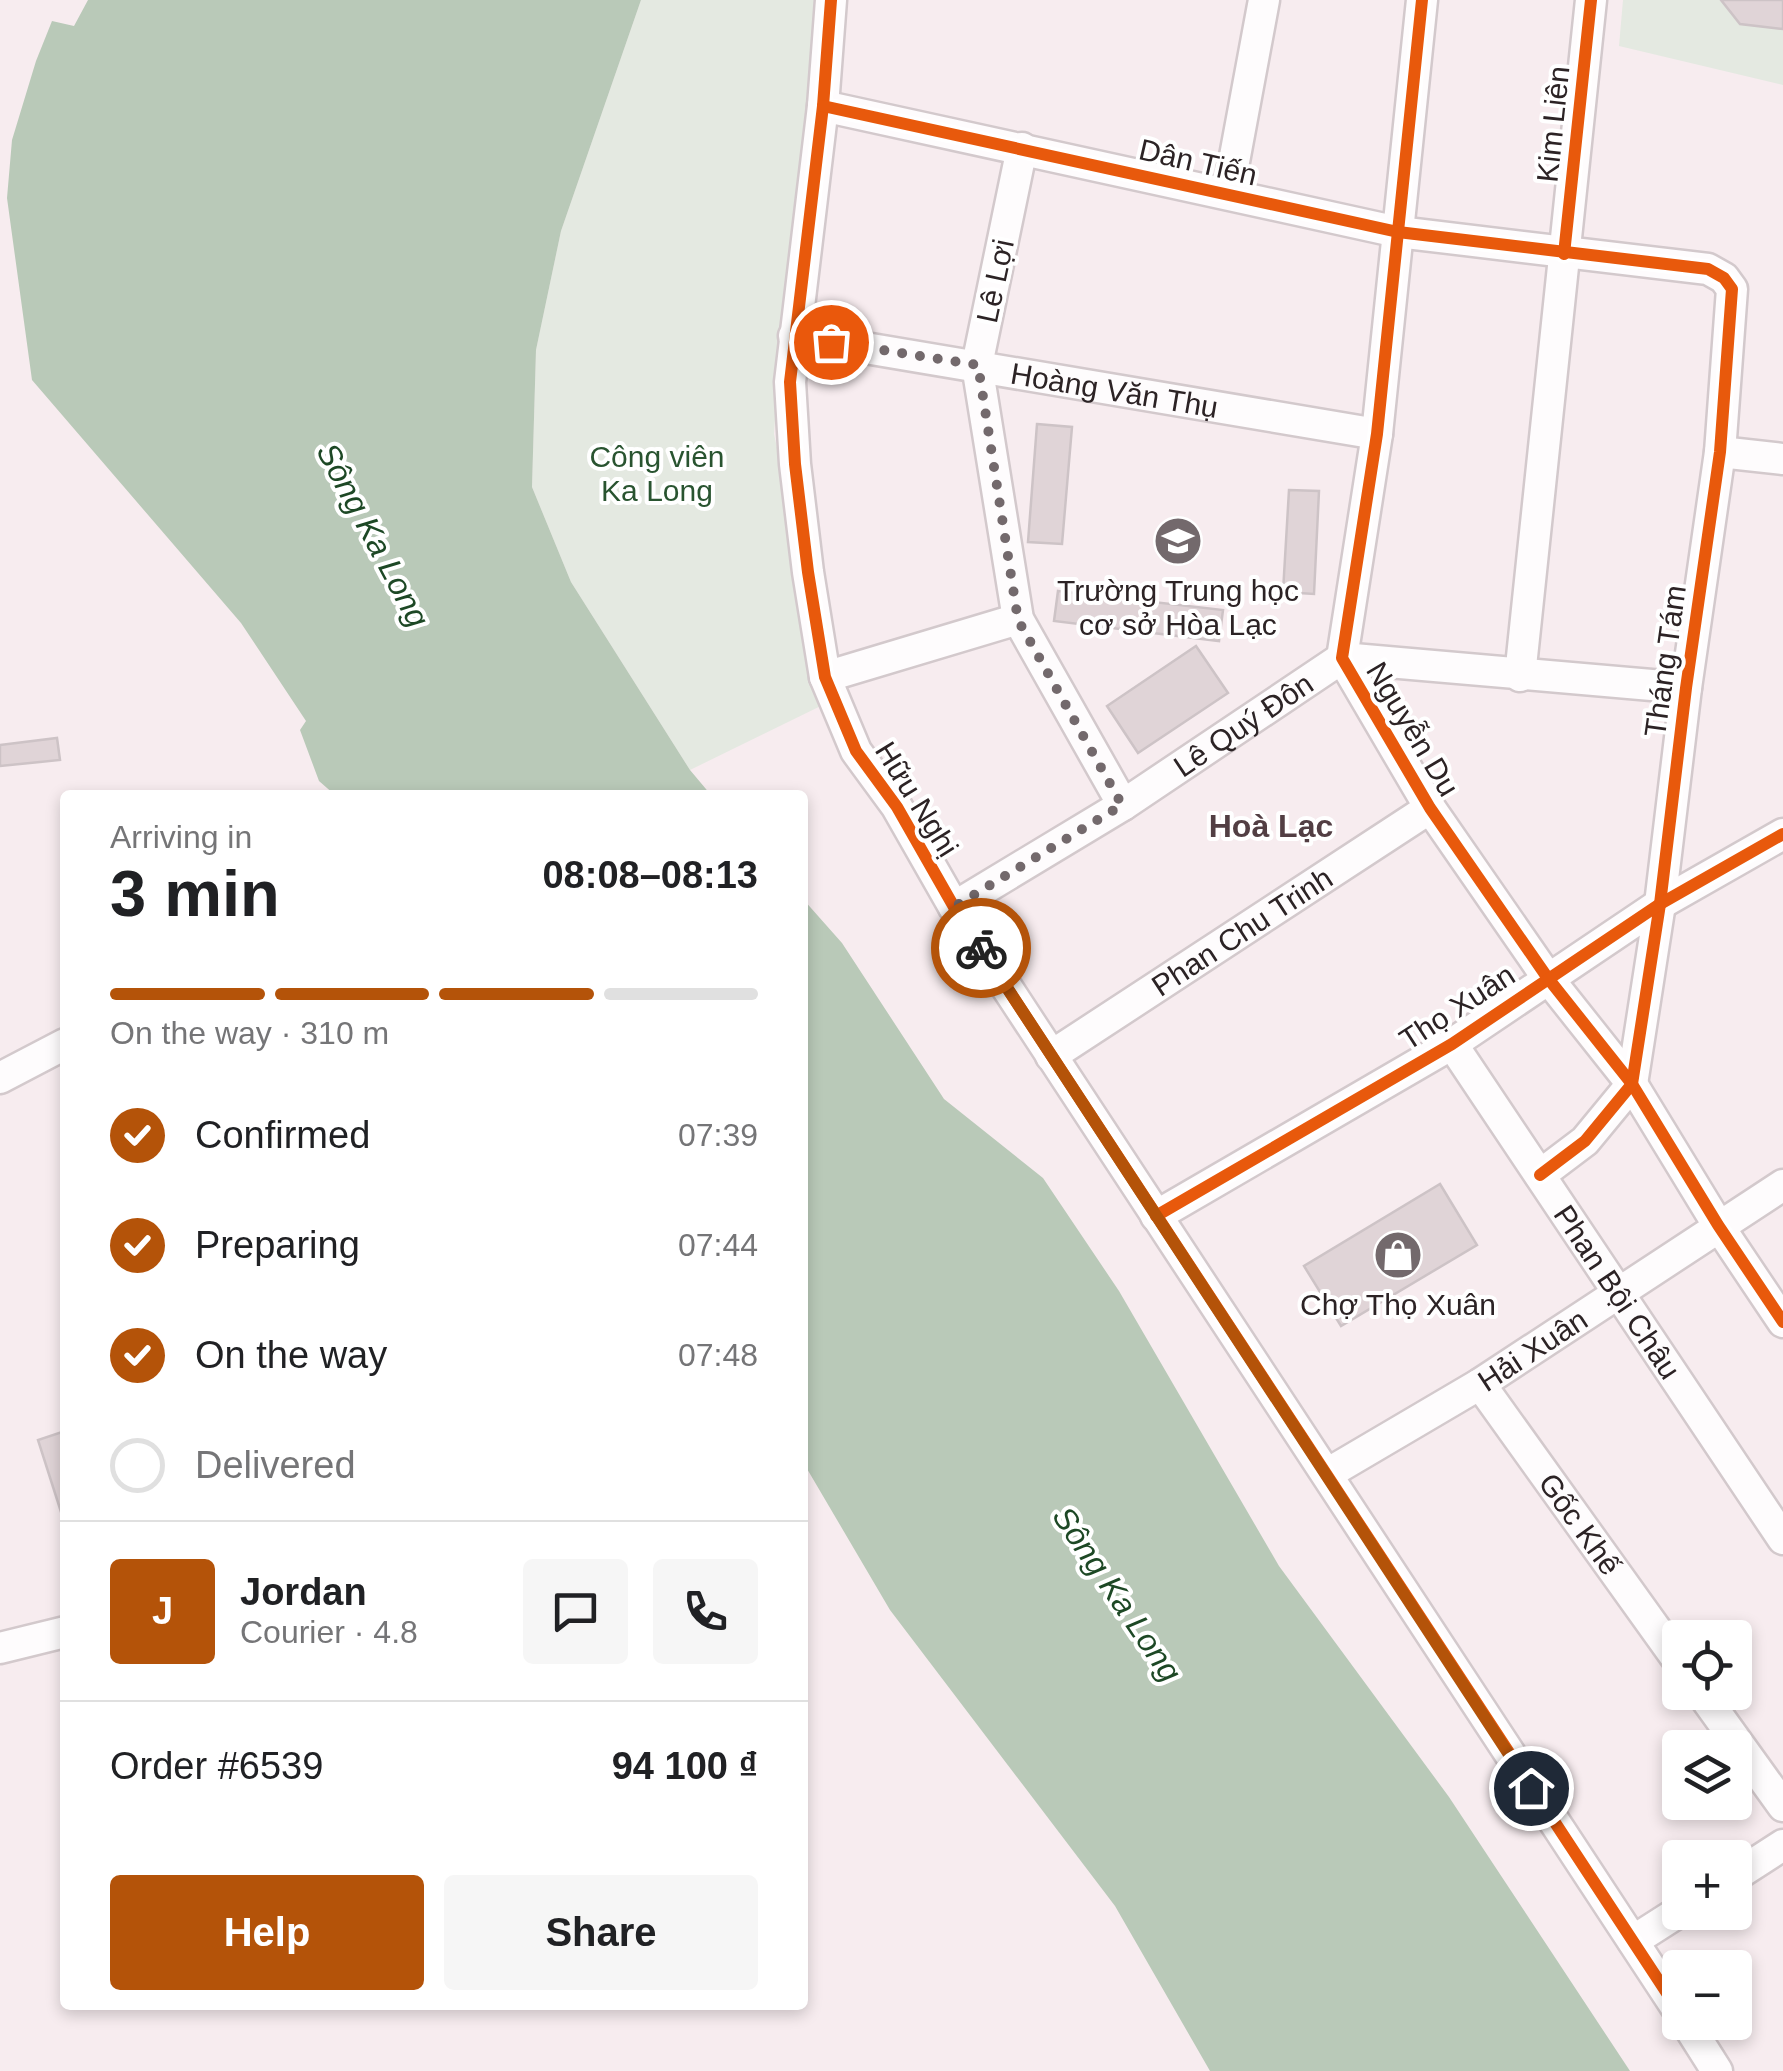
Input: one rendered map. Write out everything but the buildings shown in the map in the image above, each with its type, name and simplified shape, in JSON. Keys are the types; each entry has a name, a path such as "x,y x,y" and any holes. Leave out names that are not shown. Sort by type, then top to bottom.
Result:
{"street":[{"name":"Hữu Nghị","path":"831,0 823,106 790,382 795,464 825,677 856,751 898,807 954,907 1662,1986"},
{"path":"1228,194 1264,0"},
{"name":"Nguyễn Du","path":"1422,0 1377,434 1342,658 1430,808 1548,977 1632,1084 1783,1322"},
{"name":"Kim Liên","path":"1520,676 1591,0"},
{"name":"Dân Tiến","path":"823,106 1398,232 1564,254"},
{"name":"Lê Lợi","path":"1022,148 978,365 1018,620 1122,805"},
{"name":"Tháng Tám","path":"1564,254 1708,269 1724,278 1732,289 1720,452 1632,1084"},
{"name":"Hoàng Văn Thụ","path":"794,336 1377,434"},
{"path":"1720,452 1783,460"},
{"path":"825,677 1018,620"},
{"name":"Lê Quý Đôn","path":"954,907 1122,805 1342,658 1686,688"},
{"name":"Phan Chu Trinh","path":"1051,1056 1430,808"},
{"name":"Thọ Xuân","path":"1156,1216 1452,1044 1660,904 1783,834"},
{"name":"Phan Bội Châu","path":"1452,1044 1783,1539"},
{"path":"0,1078 60,1047"},
{"path":"1540,1174 1584,1141 1632,1084"},
{"name":"Hải Xuân","path":"1327,1474 1480,1384 1783,1185"},
{"name":"Gốc Khế","path":"1480,1384 1662,1638"},
{"path":"0,1648 60,1633"},
{"path":"1714,1710 1783,1806"},
{"path":"1752,1865 1783,1845"},
{"path":"1633,1941 1662,1922"},
{"path":"1697,2040 1717,2071"}],"green space":[{"name":"Công viên Ka Long","path":"641,0 839,0 779,363 774,434 833,700 690,770 571,582 532,487 536,350 561,231"},
{"path":"1623,0 1783,0 1783,85 1619,46"}],"water":[{"name":"Sông Ka Long","path":"88,0 641,0 561,231 536,350 532,487 571,582 690,770 707,790 329,790 319,781 300,730 306,721 241,623 32,380 7,198 12,140 52,21 74,26"},
{"name":"Sông Ka Long","path":"808,905 842,943 944,1099 1043,1178 1119,1291 1279,1566 1449,1797 1630,2071 1210,2071 1115,1906 890,1610 808,1471"}],"cycle path":[{"path":"831,0 823,106 790,382 795,464 825,677 856,751 897,807 954,907 1662,1986"},
{"path":"1422,0 1377,434 1342,658 1430,808 1547,977 1632,1084 1783,1322"},
{"path":"1564,254 1591,0"},
{"path":"823,106 1398,232 1708,269 1724,278 1732,289 1720,452 1632,1084 1585,1141 1540,1175"},
{"path":"1156,1216 1452,1044 1660,904 1783,834"}],"way so far":[{"path":"831,342 978,365 1018,620 1122,805 954,907 981,948"}],"place":[{"name":"Trường Trung học cơ sở Hòa Lạc","path":"1178,541"},
{"name":"Chợ Thọ Xuân","path":"1398,1255"}],"district":[{"name":"Hoà Lạc","path":"1271,826"}],"route":[{"path":"981,948 1531,1788"}]}
